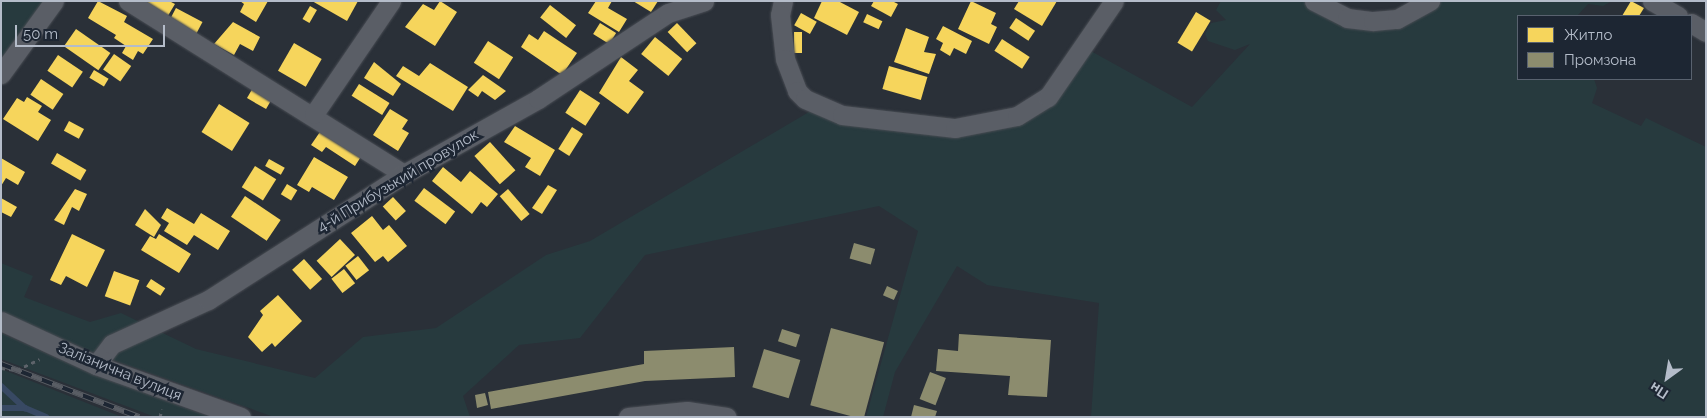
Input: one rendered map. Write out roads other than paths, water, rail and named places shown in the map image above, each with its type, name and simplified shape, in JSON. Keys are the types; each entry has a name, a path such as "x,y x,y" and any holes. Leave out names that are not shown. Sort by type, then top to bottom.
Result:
{"street":[{"path":"1,74 54,1"},
{"path":"128,1 314,114 404,174"},
{"path":"314,114 391,1"},
{"name":"4-й Прибузький провулок","path":"96,365 112,344 208,300 404,174 538,99 668,13 704,1"},
{"path":"783,1 780,14 785,59 805,99 842,115 955,128 1017,116 1048,97 1114,1"},
{"path":"1314,1 1348,18 1373,21 1397,19 1430,1"},
{"path":"1652,1 1676,15"},
{"path":"1692,25 1706,32"},
{"name":"Залізнична вулиця","path":"1,321 96,365 241,417"},
{"path":"628,417 687,411 726,417"}],"waterway":[{"path":"1,386 25,408 46,417"},
{"path":"1,408 25,408"}],"railway":[{"path":"1,364 139,417"}]}
